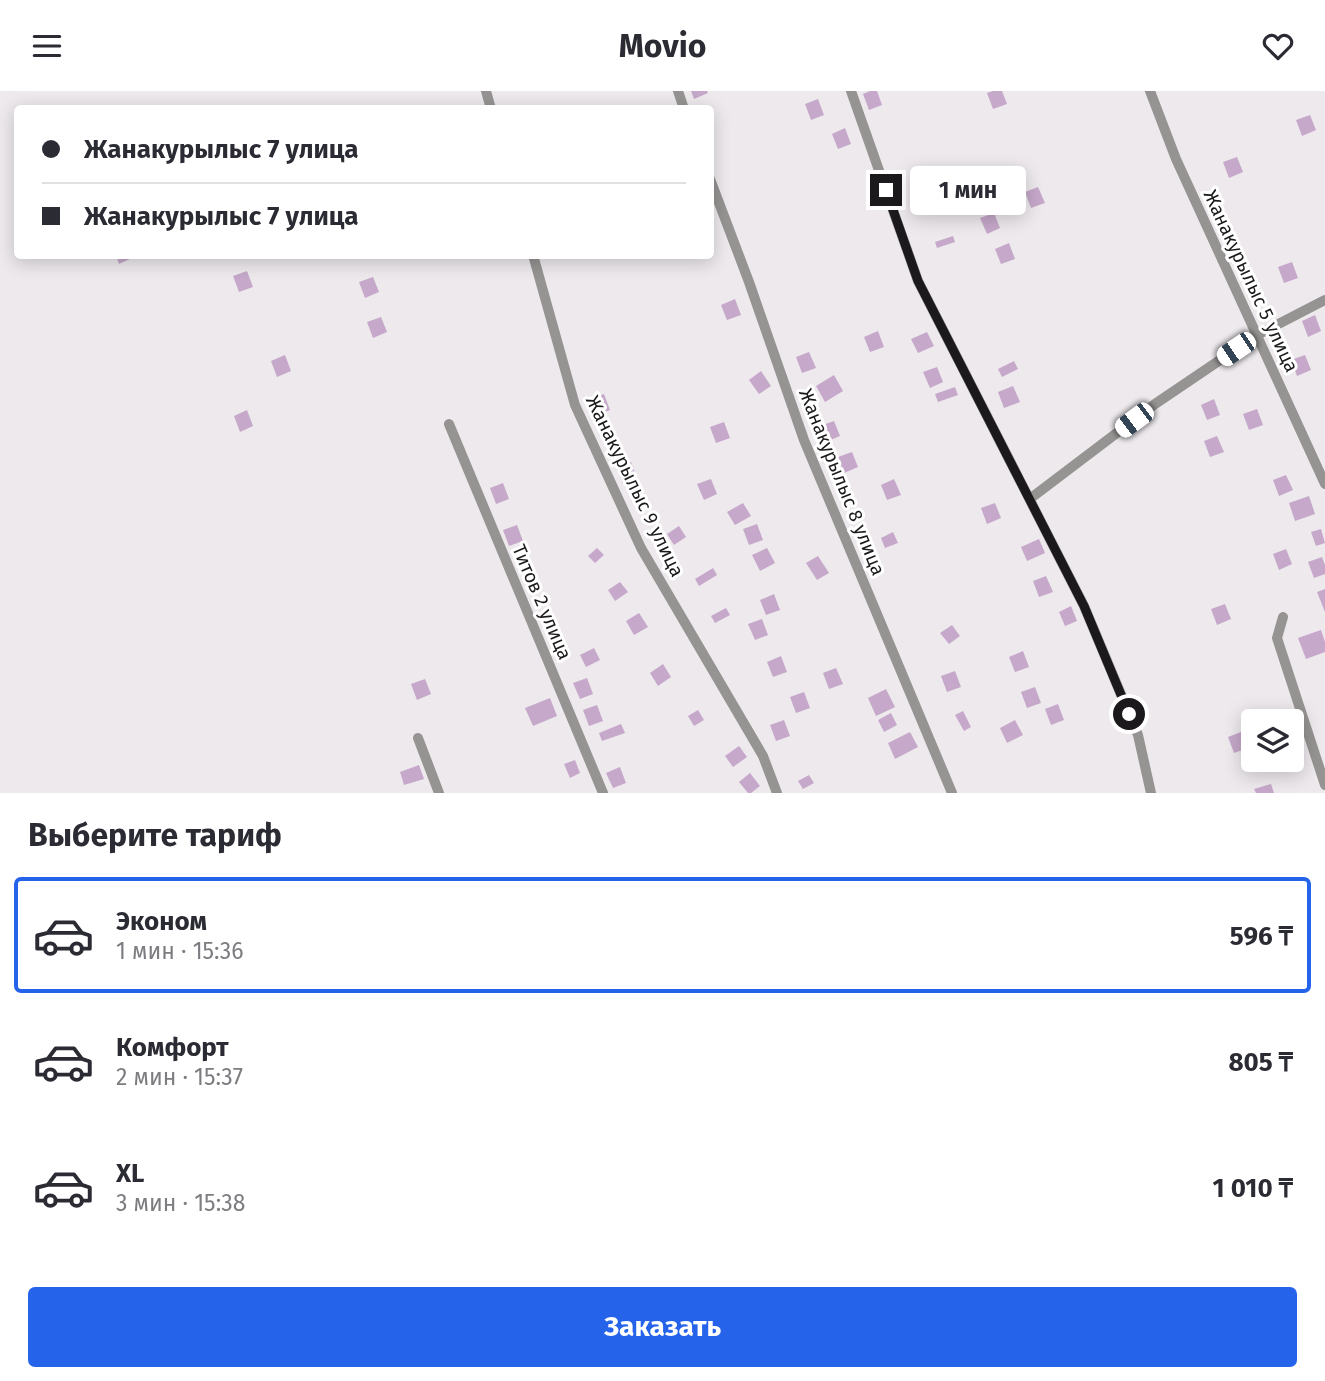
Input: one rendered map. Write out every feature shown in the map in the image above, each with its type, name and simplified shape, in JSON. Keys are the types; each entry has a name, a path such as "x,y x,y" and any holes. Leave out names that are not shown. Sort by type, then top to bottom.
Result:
{"street":[{"path":"851,91 918,281 1084,606 1138,735 1151,793"},
{"name":"Жанакурылыс 5 улица","path":"1150,91 1176,159 1325,484"},
{"name":"Жанакурылыс 8 улица","path":"714,190 804,440 952,793"},
{"name":"Жанакурылыс 9 улица","path":"534,259 575,405 641,548 763,756 777,793"},
{"path":"1031,498 1155,404 1257,335 1325,300"},
{"name":"Титов 2 улица","path":"449,424 603,793"},
{"path":"1283,617 1277,638 1325,785"},
{"path":"418,739 439,793"}],"building":[{"path":"691,91 707,91 708,93 694,99"},
{"path":"877,91 882,105 869,110 863,94"},
{"path":"1002,91 1007,104 993,109 987,93"},
{"path":"818,99 824,115 811,120 805,104"},
{"path":"1310,115 1316,130 1302,136 1296,120"},
{"path":"845,128 851,144 838,149 832,134"},
{"path":"1237,157 1243,172 1229,178 1223,162"},
{"path":"1038,187 1045,203 1031,208 1025,192"},
{"path":"994,213 1000,228 987,234 980,218"},
{"path":"953,236 955,242 937,248 935,242"},
{"path":"1009,243 1015,259 1001,264 995,249"},
{"path":"117,259 130,259 119,264"},
{"path":"1292,262 1298,278 1284,283 1278,267"},
{"path":"247,271 253,287 239,292 233,276"},
{"path":"373,277 379,292 365,298 359,282"},
{"path":"735,299 741,315 727,320 721,305"},
{"path":"1315,315 1321,331 1308,337 1302,321"},
{"path":"381,317 387,332 373,338 367,322"},
{"path":"878,331 884,347 870,352 864,337"},
{"path":"927,332 934,346 918,353 911,339"},
{"path":"809,352 816,368 802,373 796,357"},
{"path":"285,355 291,371 277,377 271,361"},
{"path":"1305,355 1311,370 1297,376 1291,360"},
{"path":"1014,361 1018,369 1002,377 998,369"},
{"path":"937,367 943,382 930,388 923,372"},
{"path":"761,371 771,386 759,394 749,380"},
{"path":"834,375 843,391 825,402 816,386"},
{"path":"1013,386 1020,402 1004,408 998,392"},
{"path":"955,387 958,395 938,402 935,394"},
{"path":"604,394 610,410 597,415 590,399"},
{"path":"1214,399 1220,415 1207,420 1201,405"},
{"path":"1257,409 1263,425 1249,430 1243,414"},
{"path":"247,410 253,426 240,432 234,416"},
{"path":"834,421 840,436 826,442 820,426"},
{"path":"724,422 730,438 716,443 710,427"},
{"path":"1217,436 1224,452 1210,457 1204,441"},
{"path":"852,452 858,467 844,473 838,457"},
{"path":"631,462 637,478 623,484 617,468"},
{"path":"1286,475 1293,490 1279,496 1273,480"},
{"path":"711,479 717,494 704,500 697,484"},
{"path":"894,479 901,495 887,500 881,485"},
{"path":"503,483 509,499 496,504 490,488"},
{"path":"1309,496 1315,514 1295,521 1289,503"},
{"path":"743,503 751,516 735,525 727,512"},
{"path":"995,503 1001,518 987,524 981,508"},
{"path":"757,524 763,540 749,545 743,529"},
{"path":"517,525 523,541 509,546 503,530"},
{"path":"679,526 686,537 674,545 667,534"},
{"path":"1321,529 1325,543 1316,546 1311,532"},
{"path":"893,532 898,543 885,548 881,538"},
{"path":"1039,539 1045,553 1027,561 1021,547"},
{"path":"597,548 604,555 595,563 588,556"},
{"path":"767,548 775,563 760,571 752,555"},
{"path":"1286,549 1292,564 1279,570 1273,554"},
{"path":"818,556 829,573 817,580 806,563"},
{"path":"1322,557 1325,574 1314,578 1308,562"},
{"path":"713,568 717,575 699,586 695,579"},
{"path":"1046,576 1053,592 1039,597 1033,581"},
{"path":"620,582 628,592 615,601 608,590"},
{"path":"1325,589 1325,612 1317,592"},
{"path":"774,594 780,610 766,615 760,600"},
{"path":"1225,604 1231,619 1217,625 1211,609"},
{"path":"1071,606 1077,621 1065,626 1059,612"},
{"path":"726,608 730,615 715,623 711,616"},
{"path":"639,613 648,627 634,635 626,621"},
{"path":"762,619 768,635 755,640 748,624"},
{"path":"952,625 960,636 949,644 940,633"},
{"path":"1321,630 1325,652 1306,659 1298,638"},
{"path":"594,648 600,660 586,667 580,655"},
{"path":"1023,651 1029,667 1015,672 1009,657"},
{"path":"781,656 787,672 773,677 767,662"},
{"path":"663,664 671,677 658,686 650,673"},
{"path":"836,668 843,684 829,689 823,673"},
{"path":"955,671 961,687 947,692 941,676"},
{"path":"587,678 593,694 580,699 573,683"},
{"path":"425,679 431,694 417,700 411,684"},
{"path":"1035,687 1041,703 1027,708 1021,692"},
{"path":"886,689 895,707 876,716 868,698"},
{"path":"804,692 810,708 796,713 790,697"},
{"path":"550,698 557,716 533,726 525,708"},
{"path":"1058,704 1064,720 1051,725 1045,709"},
{"path":"597,705 603,721 589,726 583,710"},
{"path":"698,710 704,720 694,726 688,716"},
{"path":"963,711 971,727 964,731 955,715"},
{"path":"891,713 897,725 884,732 878,720"},
{"path":"784,720 790,736 776,741 770,725"},
{"path":"1015,720 1023,735 1007,743 1000,728"},
{"path":"621,724 625,733 602,741 599,733"},
{"path":"910,732 918,747 895,759 888,743"},
{"path":"1241,732 1241,750 1234,753 1228,737"},
{"path":"739,746 747,757 733,767 725,756"},
{"path":"575,760 580,773 570,778 564,764"},
{"path":"419,765 424,779 404,785 400,772"},
{"path":"620,767 626,783 613,788 606,773"},
{"path":"750,773 760,786 748,793 739,782"},
{"path":"809,775 814,783 803,789 798,781"},
{"path":"1271,784 1274,793 1256,793 1254,789"}],"route":[{"path":"886,190 918,281 1084,606 1129,714"}]}
